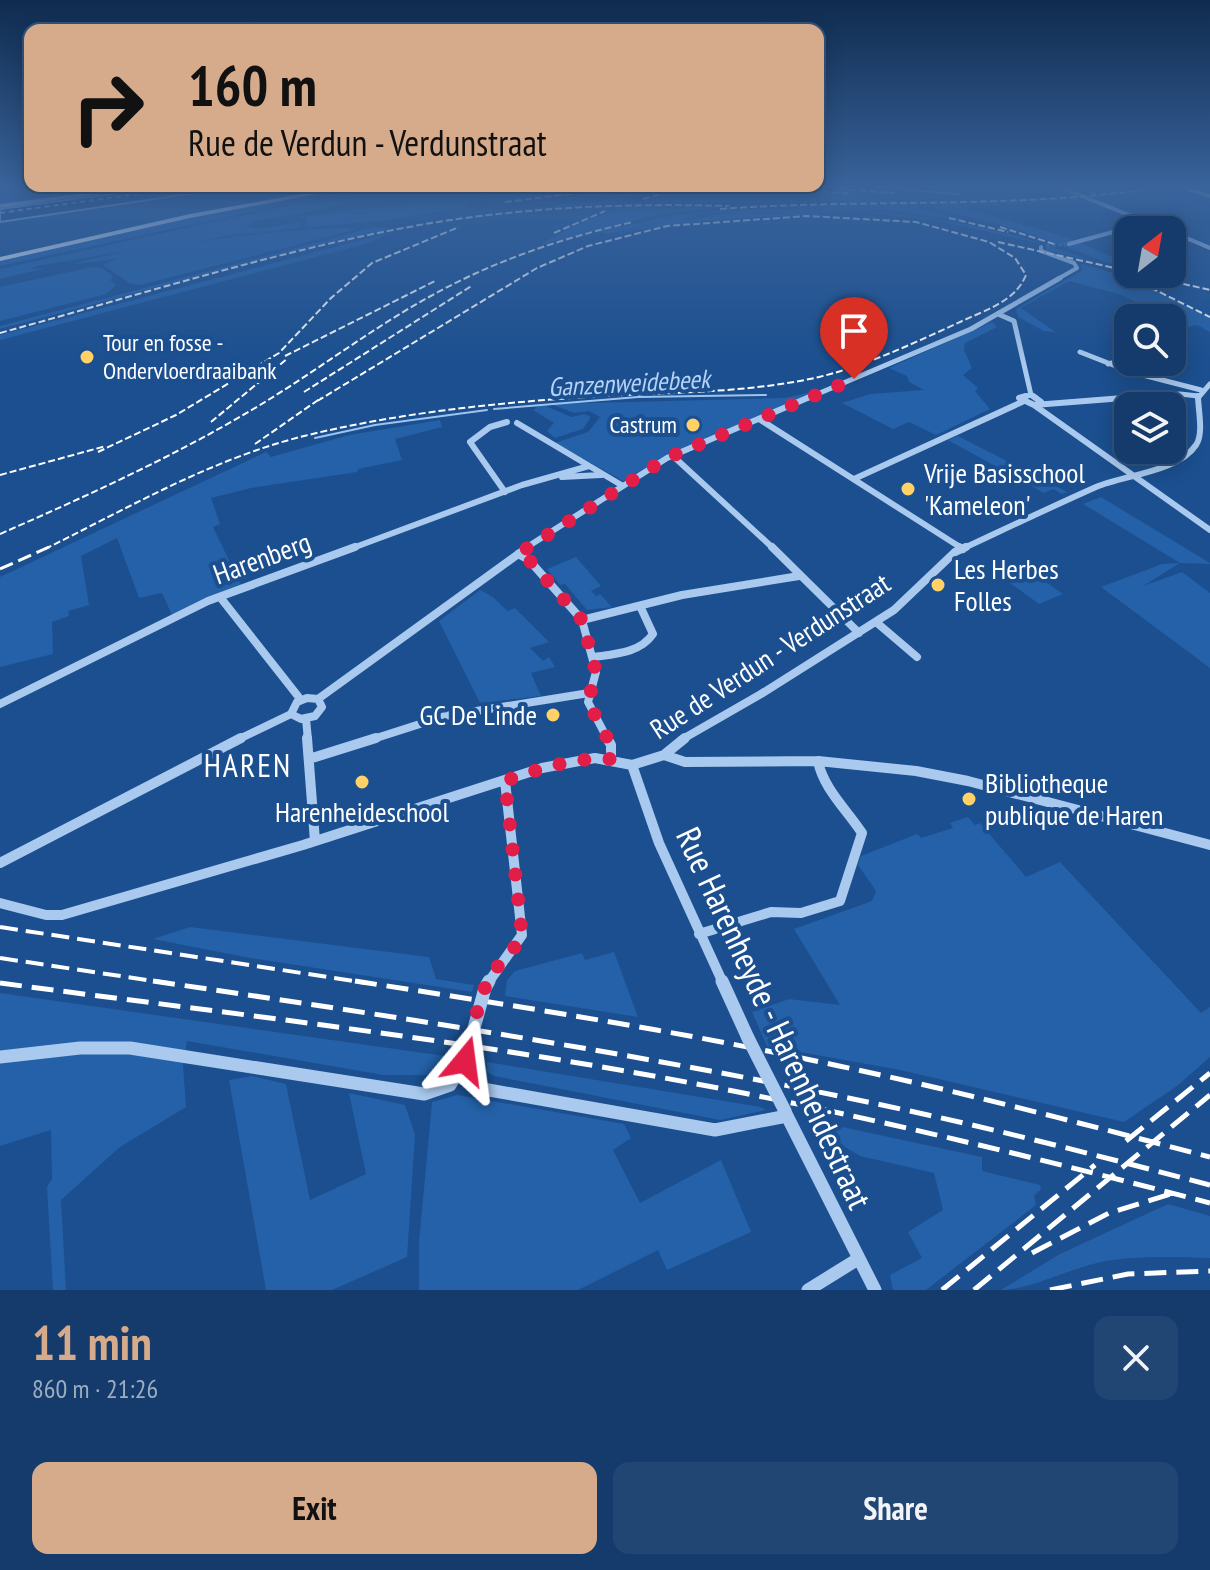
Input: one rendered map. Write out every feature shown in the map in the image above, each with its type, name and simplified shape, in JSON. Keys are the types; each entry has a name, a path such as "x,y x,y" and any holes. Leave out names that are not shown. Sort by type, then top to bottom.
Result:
{"main road":[{"path":"0,257 46,246"},
{"path":"0,257 50,246"}],"street":[{"path":"291,714 293,705 301,700 318,699 518,554 673,456 956,336 1077,268 1074,263 1039,249 1046,246"},
{"path":"998,314 1014,321 1031,395 1038,403 1210,530"},
{"path":"1080,352 1107,364 1199,393"},
{"path":"1107,364 1114,362"},
{"path":"854,479 1022,402 1199,393 1210,384"},
{"name":"Rue de Verdun - Verdunstraat","path":"0,903 46,915 62,915 315,841 553,766 595,758 632,765 664,755 674,744 876,622 913,593 955,552 1100,485 1167,465 1183,457 1196,445 1200,431 1197,420 1199,393"},
{"path":"1022,402 1020,397 1031,395"},
{"path":"759,419 963,549"},
{"path":"505,492 470,442 484,430 507,422"},
{"path":"517,423 623,486"},
{"path":"673,456 764,539 859,633"},
{"name":"Harenberg","path":"0,704 220,597 505,492 589,466"},
{"name":"Harenberg","path":"549,477 601,475"},
{"path":"518,554 529,560 582,620 596,672 588,702 611,745 611,759"},
{"path":"582,620 641,608 682,595 799,576"},
{"path":"220,597 301,700"},
{"path":"594,657 644,645 652,639 653,634 641,608"},
{"path":"876,622 917,657"},
{"path":"309,759 445,716 589,693"},
{"path":"291,714 297,719 306,719 321,710 322,704 318,699"},
{"path":"0,863 291,714"},
{"path":"306,719 315,841"},
{"path":"664,755 685,762 818,761 902,769 968,781 1210,845"},
{"path":"699,934 771,912 801,913 840,901 862,833 843,804 821,779 818,761"},
{"name":"Rue Harenheyde - Harenheidestraat","path":"632,765 659,843 699,934 875,1290"},
{"path":"0,1057 80,1048 130,1048 424,1094 451,1087 460,1077 485,988 493,972 517,947 522,935 505,781"},
{"path":"460,1077 483,1089 715,1130 786,1114"},
{"path":"808,1290 858,1259"}],"shaded area":[{"path":"61,246 92,246 0,266 0,260"},
{"path":"103,246 175,246 102,261 70,264 132,250 37,266 31,269 46,268 0,279 0,269"},
{"path":"172,246 291,246 140,285 129,283 103,265 149,250"},
{"path":"302,246 312,246 0,329 0,326"},
{"path":"338,246 357,246 0,340 0,335"},
{"path":"1048,246 1085,259 1044,250"},
{"path":"1063,246 1088,246 1114,258 1114,265"},
{"path":"1080,264 1114,274 1114,288 1151,288 1184,304 1140,304 1119,294 1069,281 1021,308 1055,332 1044,331 1018,317 1016,309 1083,270"},
{"path":"93,267 102,268 113,276 110,280 116,285 106,294 0,321 0,287"},
{"path":"1186,305 1210,318 1210,332 1197,325 1187,327"},
{"path":"992,322 997,327 965,343 964,350 972,368 963,375 978,388 975,391 990,409 936,435 909,422 893,429 842,403 870,394 924,390 909,382 907,376 889,368"},
{"path":"816,391 668,454 623,481 555,443 588,432 600,417 589,411 574,413 551,404 785,398"},
{"path":"541,404 571,417 585,414 591,417 583,429 555,438 547,431 554,423 533,410"},
{"path":"440,420 442,427 395,439 402,460 358,469 357,472 251,488 211,498 220,524 213,527 241,585 172,615 162,593 139,598 117,538 81,556 89,605 68,611 69,616 52,622 53,654 0,667 0,577 266,452 271,457 349,435"},
{"path":"958,436 1067,492 1062,494 1053,489 1044,493 948,440"},
{"path":"1101,497 1210,564 1180,563 1083,504"},
{"path":"576,557 601,586 591,591 596,596 600,594 612,607 587,610 565,584 560,585 547,569"},
{"path":"1180,563 1143,586 1182,572 1210,593 1210,668 1101,587 1162,564"},
{"path":"1020,564 1063,594 1039,604 998,574"},
{"path":"480,590 493,597 507,611 515,608 549,642 530,648 543,661 549,657 555,667 531,673 541,696 480,703 439,621"},
{"path":"968,817 975,825 980,823 1026,877 1060,862 1201,1013 1210,1007 1210,1057 1177,1086 1124,1122 900,1070 767,1046 752,1012 789,999 840,1005 794,929 872,901 876,891 858,865 861,856 917,834 921,838 953,828 950,823"},
{"path":"190,927 429,957 436,979 474,985 472,992 250,958 153,939"},
{"path":"614,952 638,1017 505,996 507,980 515,971 582,953 585,960"},
{"path":"0,993 452,1057 448,1068 431,1075 383,1075 187,1041 183,1065 186,1107 120,1147 61,1200 66,1290 53,1290 47,1187 52,1179 51,1130 0,1146"},
{"path":"487,1062 766,1110 720,1120 494,1076 487,1072"},
{"path":"252,1076 286,1084 310,1200 366,1174 349,1093 405,1105 415,1135 407,1257 332,1290 266,1290 229,1080"},
{"path":"457,1095 624,1124 631,1138 613,1150 640,1203 721,1160 751,1232 667,1270 658,1250 578,1290 419,1290 419,1242 432,1102"},
{"path":"805,1119 982,1157 982,1171 1040,1185 1041,1189 1034,1196 1036,1205 926,1290 893,1290 890,1275 922,1258 908,1232 943,1210 934,1173 860,1156 835,1141 814,1136"},
{"path":"1168,1204 1210,1216 1210,1258 1111,1260 1023,1287 1001,1290 1060,1254"}],"waterway":[{"name":"Ganzenweidebeek","path":"494,409 638,397 766,395"},
{"name":"Ganzenweidebeek","path":"315,438 375,425 487,410"}],"railway":[{"path":"0,333 317,246"},
{"path":"98,452 176,415 279,353 331,298 372,263 413,246"},
{"path":"0,534 197,441 282,392 386,322 453,284 546,246"},
{"path":"314,403 537,268 588,246"},
{"path":"49,547 204,471 304,436 415,414 565,398 766,386 837,372 891,353 1007,299 1026,275 1015,258 996,246"},
{"path":"1017,246 1114,268"},
{"path":"285,356 435,281"},
{"path":"304,392 473,285"},
{"path":"1186,285 1210,290"},
{"path":"1151,288 1210,317"},
{"path":"211,422 288,358"},
{"path":"255,444 321,398"},
{"path":"0,475 106,446"},
{"path":"0,569 49,547"},
{"path":"45,549 49,547"},
{"path":"0,927 367,983"},
{"path":"0,958 167,983"},
{"path":"153,981 438,1024 722,1073 948,1119 1127,1163"},
{"path":"355,981 779,1053 1131,1137"},
{"path":"0,983 395,1035 631,1072 777,1100 1087,1171"},
{"path":"1131,1137 1210,1073"},
{"path":"1153,1142 1210,1095"},
{"path":"1126,1141 1131,1137"},
{"path":"1131,1137 1153,1142"},
{"path":"1127,1163 1153,1142"},
{"path":"1153,1142 1210,1157"},
{"path":"1110,1177 1127,1163"},
{"path":"1127,1163 1210,1185"},
{"path":"1087,1171 1095,1165"},
{"path":"942,1290 1087,1171"},
{"path":"1087,1171 1110,1177"},
{"path":"974,1290 1110,1177"},
{"path":"1110,1177 1210,1203"},
{"path":"1032,1253 1109,1213 1171,1194"},
{"path":"1050,1290 1128,1274 1210,1271"}],"place":[{"name":"Tour en fosse - Ondervloerdraaibank","path":"87,357"},
{"name":"Castrum","path":"693,425"},
{"name":"Vrije Basisschool 'Kameleon'","path":"908,489"},
{"name":"Les Herbes Folles","path":"938,585"},
{"name":"GC De Linde","path":"553,715"},
{"name":"Harenheideschool","path":"362,782"},
{"name":"Bibliotheque publique de Haren","path":"969,799"}],"district":[{"name":"HAREN","path":"248,766"}],"route":[{"path":"465,1061 486,984 517,947 522,935 505,781 542,768 595,758 611,759 611,745 588,702 596,672 582,620 529,560 518,554 667,458 854,379"}]}
